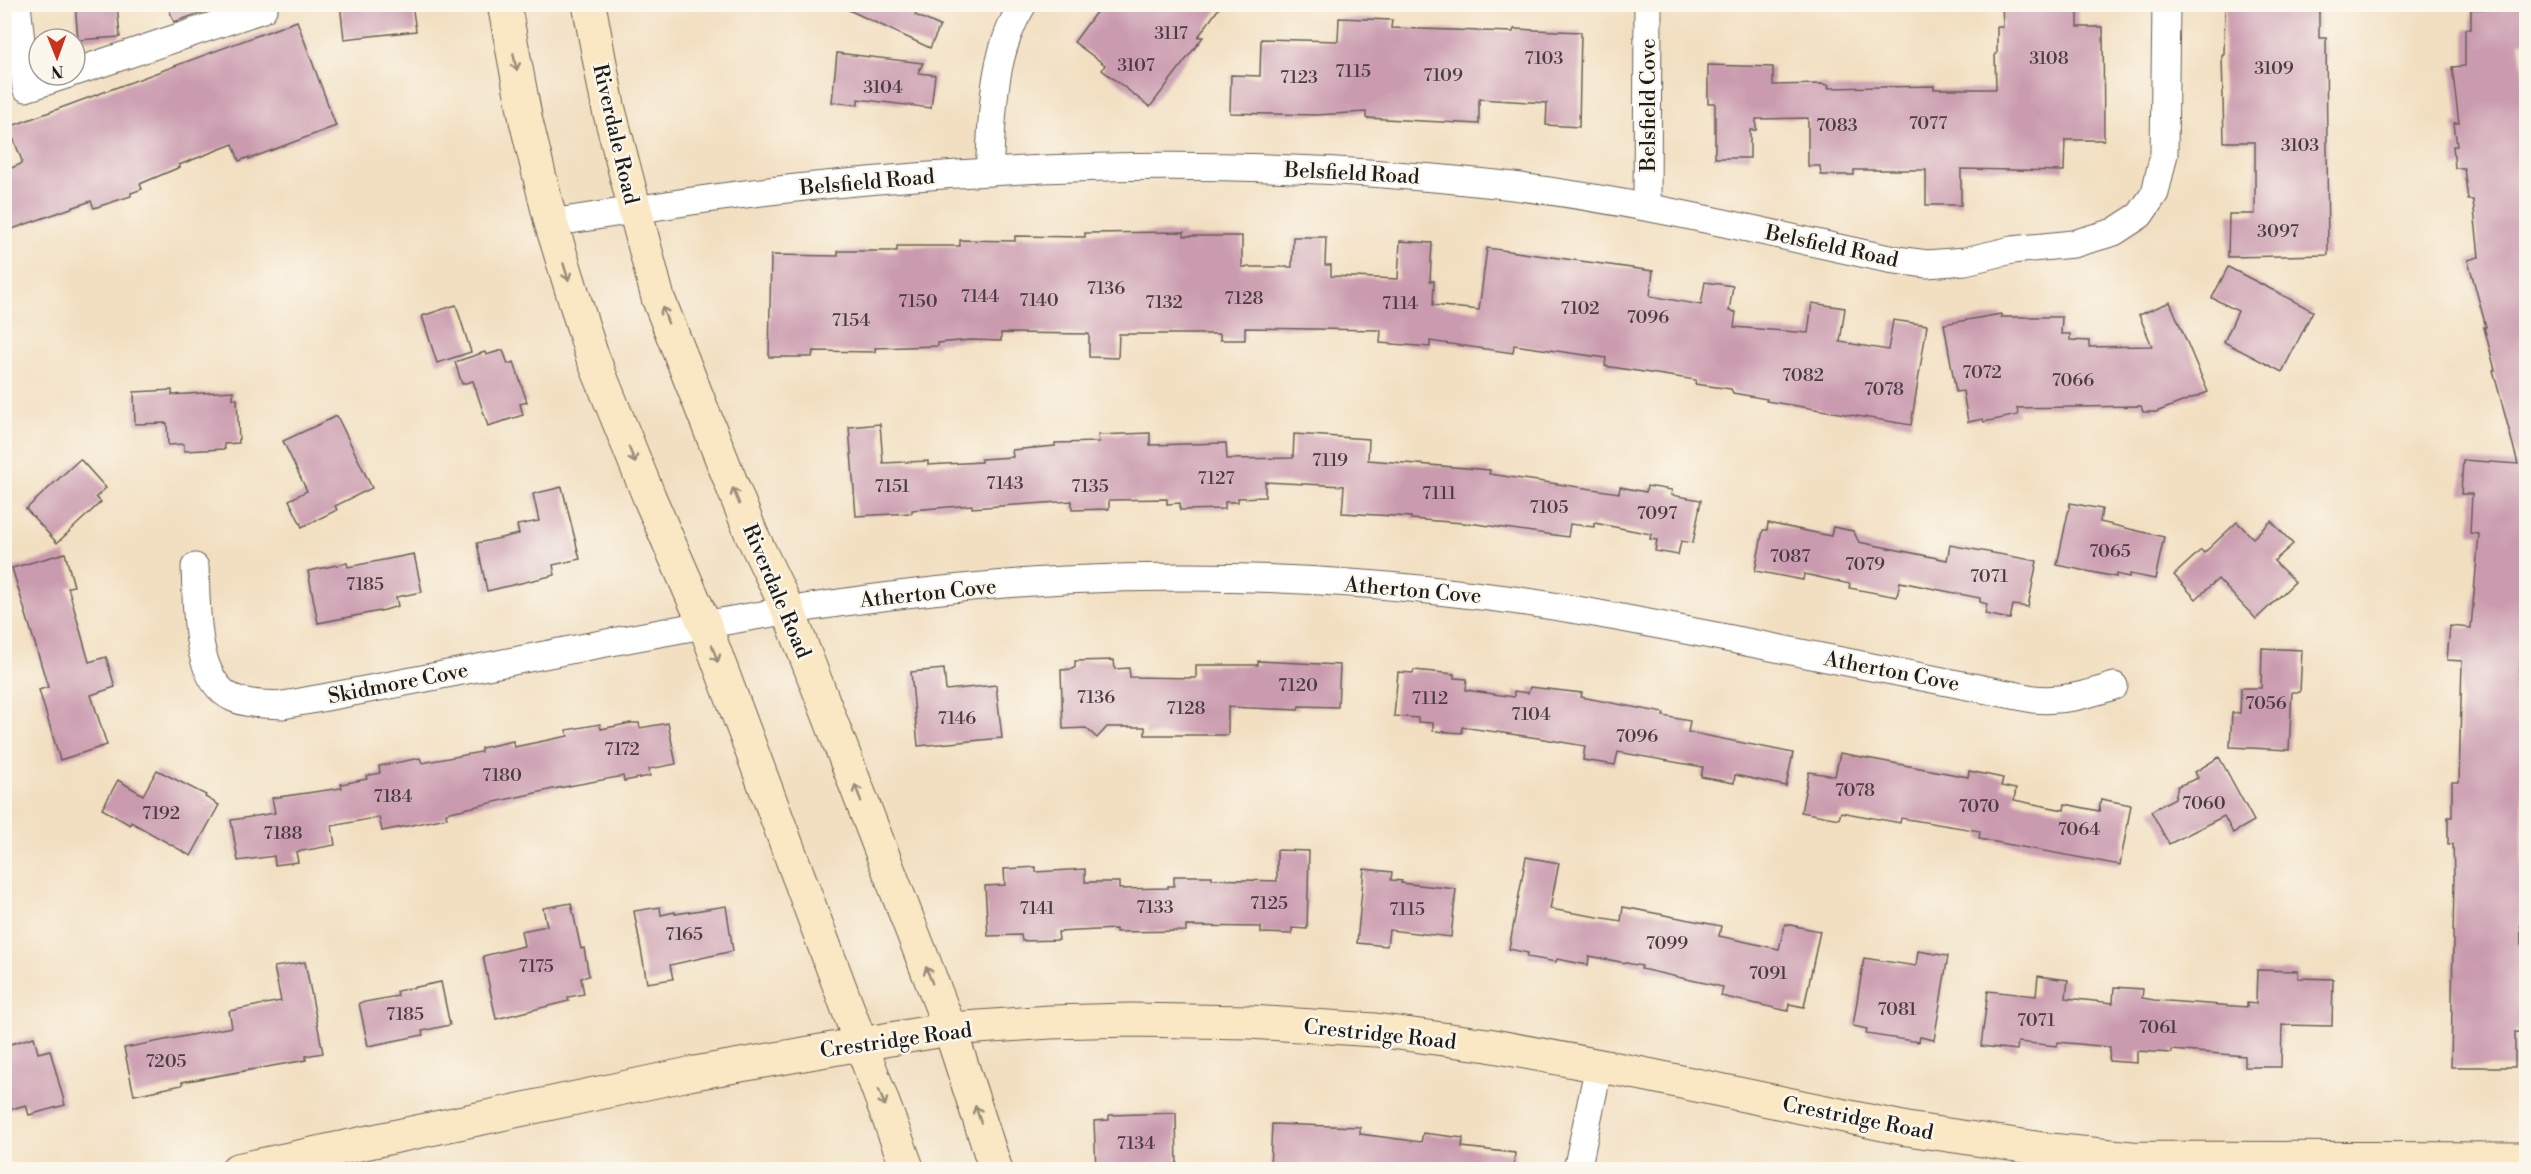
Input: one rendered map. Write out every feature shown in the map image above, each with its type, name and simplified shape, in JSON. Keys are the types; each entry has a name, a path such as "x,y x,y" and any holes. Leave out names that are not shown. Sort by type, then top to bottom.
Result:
{"street":[{"path":"17,4 26,88 29,87"},
{"path":"87,68 263,9 265,4"},
{"path":"504,4 526,120 551,223 591,353 650,499 704,623 908,1170"},
{"name":"Riverdale Road","path":"589,4 608,106 658,298 752,533 788,610 950,1029 996,1170"},
{"path":"989,172 994,95 999,62 1009,30 1023,4"},
{"name":"Belsfield Cove","path":"1647,206 1648,4"},
{"name":"Belsfield Road","path":"551,223 758,193 989,172 1194,166 1324,169 1499,184 1647,206 1889,259 1927,264 1965,261 2012,250 2097,239 2114,232 2140,215 2155,193 2164,154 2166,4"},
{"name":"Skidmore Cove","path":"195,567 201,645 206,665 215,685 232,697 255,704 283,705 333,696 704,623"},
{"name":"Atherton Cove","path":"704,623 879,597 1065,580 1206,578 1361,585 1474,595 1615,617 2033,699 2054,701 2077,698 2114,686"},
{"name":"Crestridge Road","path":"237,1170 689,1074 950,1029 1050,1022 1250,1022 1375,1030 1488,1045 1599,1065 1907,1129 2132,1164 2526,1159"},
{"path":"1577,1170 1599,1065"}],"building":[{"path":"75,4 117,4 120,37 87,39 87,27 77,27"},
{"path":"167,4 227,4 174,22"},
{"path":"340,4 412,4 416,31 344,39"},
{"path":"836,4 921,4 915,15 940,26 930,48"},
{"path":"1102,4 1222,4 1198,37 1203,37 1150,107 1102,70 1105,65 1074,42"},
{"path":"2002,4 2078,4 2078,27 2103,27 2104,140 2065,140 2064,171 1961,169 1961,205 1926,205 1926,170 1854,170 1854,175 1821,175 1820,166 1808,166 1808,118 1756,119 1756,130 1750,130 1750,158 1715,158 1715,103 1708,103 1708,65 1773,67 1773,85 1821,84 1829,85 1828,88 1934,86 1934,89 1996,89 1995,54 1997,54 1997,27 2003,27"},
{"path":"2225,4 2319,4 2319,38 2326,38 2328,255 2228,257 2229,214 2255,214 2255,142 2224,142 2222,55 2224,55"},
{"path":"2482,4 2526,4 2526,42 2519,42 2526,95 2526,588 2519,682 2525,682 2526,783 2523,783 2522,899 2520,899 2521,945 2523,946 2521,1032 2515,1032 2515,1067 2451,1067 2454,877 2453,844 2448,844 2448,817 2452,817 2452,782 2459,782 2462,661 2447,660 2450,626 2471,628 2479,534 2470,533 2472,494 2461,494 2463,460 2518,464 2493,370 2495,370 2484,327 2486,327 2468,260 2479,257 2473,200 2468,200 2464,168 2455,168 2453,146 2457,146 2454,123 2459,123 2452,67 2465,66 2465,29 2471,29 2471,9 2482,9"},
{"path":"1339,18 1392,20 1391,28 1581,32 1579,127 1546,125 1547,103 1479,99 1479,124 1366,118 1366,112 1316,115 1230,113 1231,75 1260,76 1261,39 1338,41"},
{"path":"297,21 336,126 239,161 233,144 179,165 180,167 140,184 142,189 131,193 131,196 94,208 91,201 4,232 4,171 21,164 22,161 9,127"},
{"path":"837,53 923,63 918,73 935,75 931,108 858,99 858,105 832,102"},
{"path":"1184,232 1184,236 1242,236 1242,267 1292,267 1293,237 1326,237 1325,265 1331,265 1331,276 1398,279 1400,241 1432,243 1430,281 1434,281 1433,305 1479,310 1487,248 1653,271 1650,296 1701,305 1705,282 1733,286 1729,311 1736,312 1734,327 1808,333 1812,303 1845,308 1840,342 1888,350 1893,320 1927,325 1911,425 1766,401 1767,399 1733,393 1731,389 1695,384 1696,380 1605,366 1606,358 1514,345 1513,353 1430,341 1430,347 1380,343 1381,330 1245,328 1245,340 1220,340 1220,334 1119,334 1118,358 1089,357 1089,334 1001,333 1001,341 970,340 938,343 938,346 875,348 875,352 813,351 812,357 769,357 771,255 838,256 838,251 897,251 897,246 960,246 960,240 1015,241 1015,236 1085,237 1085,233"},
{"path":"2228,267 2313,311 2282,372 2224,342 2238,311 2212,298"},
{"path":"2170,302 2208,392 2156,412 2143,412 2141,406 2017,408 2018,415 1984,422 1983,419 1968,422 1963,391 1956,392 1944,324 2001,314 2001,317 2062,317 2061,334 2070,334 2070,340 2089,341 2089,347 2152,346 2139,315"},
{"path":"456,305 471,352 437,363 422,316"},
{"path":"503,350 508,364 514,362 527,402 520,404 523,415 488,426 473,381 462,384 455,362 485,352 486,355"},
{"path":"172,390 172,395 233,391 233,399 237,399 239,443 224,444 225,449 184,451 184,444 168,445 167,423 135,424 134,392"},
{"path":"337,416 372,488 335,506 337,510 302,527 289,500 307,491 283,441"},
{"path":"880,424 883,463 928,461 928,465 981,462 981,459 1013,457 1012,450 1055,446 1055,443 1099,442 1098,435 1150,433 1150,445 1226,443 1227,459 1293,458 1294,434 1369,439 1368,460 1490,470 1489,474 1619,493 1620,487 1646,492 1647,486 1672,490 1671,495 1701,500 1693,543 1681,541 1678,555 1655,551 1657,540 1650,539 1651,534 1594,523 1594,527 1570,524 1568,537 1476,524 1411,519 1411,517 1342,513 1344,486 1265,482 1265,497 1238,498 1238,502 1225,502 1225,509 1180,510 1180,503 1167,504 1167,499 1109,500 1109,509 1072,510 1072,501 972,508 972,505 912,510 912,513 856,516 849,427"},
{"path":"80,459 106,488 96,497 101,502 57,543 26,509"},
{"path":"562,487 580,559 553,565 555,575 487,591 477,543 519,534 517,525 539,521 533,494"},
{"path":"2070,503 2102,509 2100,522 2164,537 2155,579 2130,574 2129,577 2116,574 2116,577 2057,565"},
{"path":"2271,521 2293,544 2274,561 2295,582 2256,619 2218,579 2196,599 2174,575 2201,550 2204,553 2237,522 2253,538"},
{"path":"1768,523 1831,536 1833,527 1853,531 1859,542 1947,560 1950,545 2037,561 2028,607 2013,605 2010,619 1985,614 1987,604 1980,602 1980,598 1900,582 1897,597 1849,588 1850,584 1804,574 1803,580 1755,571 1763,530 1767,530"},
{"path":"65,553 74,586 68,587 89,662 106,657 115,687 91,695 107,745 60,760 39,690 48,687 12,568"},
{"path":"414,554 422,592 396,597 398,606 385,610 318,623 308,571 347,563 348,567"},
{"path":"2262,648 2302,650 2300,692 2292,692 2289,750 2230,747 2232,713 2240,713 2241,688 2261,688"},
{"path":"1114,660 1115,669 1129,668 1130,677 1196,678 1196,665 1258,665 1258,661 1340,665 1338,707 1299,706 1298,710 1228,707 1228,735 1145,735 1145,727 1107,727 1097,738 1086,728 1063,729 1061,670 1072,669 1075,667 1075,661"},
{"path":"944,669 946,690 996,685 1002,738 918,746 911,672"},
{"path":"1414,670 1454,674 1454,678 1467,679 1466,690 1514,697 1514,691 1528,693 1530,687 1582,693 1581,697 1664,713 1663,716 1690,721 1688,732 1793,753 1786,786 1735,775 1734,783 1701,777 1703,767 1618,752 1615,765 1583,760 1585,746 1538,738 1462,727 1462,733 1433,731 1433,723 1418,722 1418,718 1394,716 1398,672 1413,673"},
{"path":"639,723 640,728 668,723 676,764 649,769 650,776 624,781 623,776 553,789 446,813 447,818 382,831 379,817 332,826 335,845 296,852 298,862 275,865 274,856 238,861 231,820 275,813 272,798 342,788 341,784 367,779 366,776 380,773 379,766 420,758 422,763 481,752 481,748 513,741 514,747 568,736 566,730 600,724 601,729"},
{"path":"1840,753 1968,777 1969,771 2003,778 2001,786 2016,789 2014,800 2064,810 2065,804 2099,811 2101,799 2131,805 2120,865 1979,839 1980,831 1901,818 1900,823 1841,812 1839,819 1801,812 1809,772 1835,776"},
{"path":"2219,757 2254,821 2233,833 2224,816 2169,844 2151,811 2175,798 2178,786 2198,778 2195,772"},
{"path":"157,770 206,795 205,797 219,805 191,856 131,822 130,825 102,809 118,780 143,795"},
{"path":"1277,850 1309,851 1307,929 1292,928 1292,934 1261,933 1261,927 1186,926 1186,931 1116,932 1116,929 1058,932 1059,940 1022,941 1021,935 988,936 985,886 1005,885 1004,869 1036,867 1036,872 1085,869 1085,882 1119,882 1119,889 1168,888 1168,886 1174,886 1174,876 1212,876 1212,879 1277,881"},
{"path":"1526,857 1559,863 1550,909 1621,921 1623,907 1721,926 1719,936 1779,949 1785,924 1820,931 1804,1007 1789,1004 1788,1011 1721,996 1723,987 1641,969 1642,966 1589,956 1588,965 1557,959 1556,962 1527,957 1528,953 1509,949"},
{"path":"1364,869 1392,872 1391,880 1402,881 1401,883 1456,889 1451,937 1389,930 1387,946 1357,943"},
{"path":"571,903 581,949 584,948 589,976 581,978 584,994 568,997 569,1001 496,1019 483,956 524,946 521,931 547,926 543,908"},
{"path":"726,906 733,951 670,965 673,979 647,983 634,911 660,907 661,915"},
{"path":"1918,951 1948,956 1934,1040 1920,1037 1919,1042 1866,1034 1867,1029 1853,1026 1864,958 1916,966"},
{"path":"305,962 323,1053 306,1056 306,1060 182,1082 182,1085 134,1095 124,1048 232,1027 229,1011 281,1001 274,967"},
{"path":"2257,970 2298,971 2298,978 2333,979 2332,1026 2282,1025 2281,1067 2245,1067 2245,1056 2172,1050 2172,1053 2137,1051 2137,1063 2109,1061 2110,1047 2058,1042 2057,1046 2018,1042 2017,1050 1981,1046 1988,991 2036,996 2038,976 2068,980 2066,998 2113,1003 2114,987 2143,989 2142,998 2154,1000 2247,1007 2247,1003 2256,1004"},
{"path":"441,982 450,1025 422,1031 423,1035 368,1046 359,1003 398,996 397,991"},
{"path":"34,1037 38,1053 50,1050 65,1105 29,1115 26,1105 4,1111 4,1046"},
{"path":"1176,1113 1177,1170 1096,1170 1094,1121 1109,1120 1109,1115"},
{"path":"1272,1124 1360,1127 1360,1134 1421,1142 1423,1133 1463,1138 1462,1147 1515,1153 1514,1170 1270,1168"}]}
